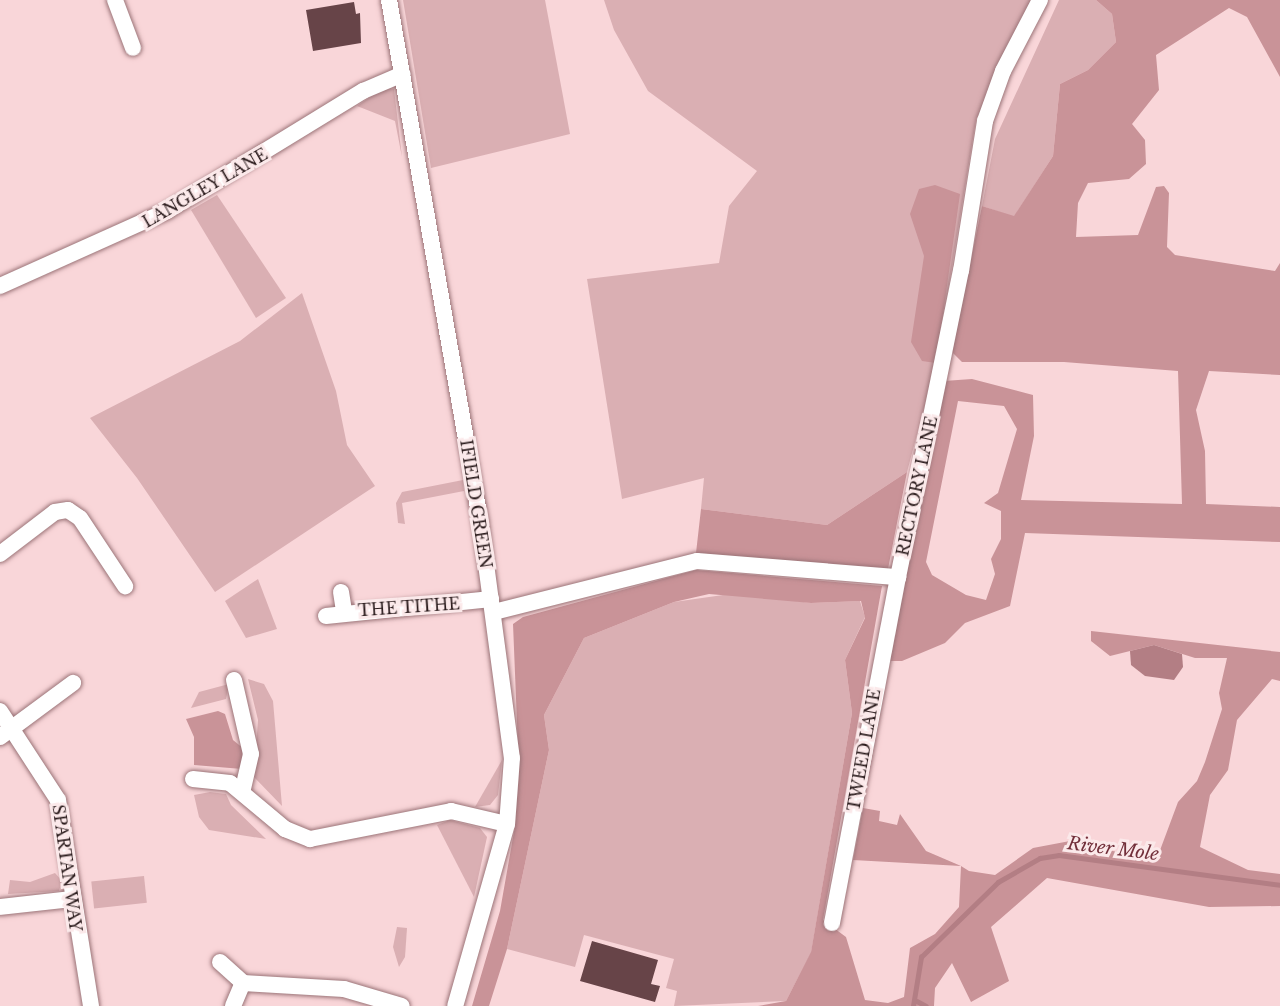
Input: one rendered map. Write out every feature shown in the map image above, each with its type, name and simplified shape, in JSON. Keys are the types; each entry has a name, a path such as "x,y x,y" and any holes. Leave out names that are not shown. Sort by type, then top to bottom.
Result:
{"street":[{"path":"115,0 133,48"},
{"name":"IFIELD GREEN","path":"389,0 493,606 512,758 507,824 455,1006"},
{"name":"RECTORY LANE","path":"493,606 697,561 898,577 961,271 985,121 1003,71 1040,0"},
{"name":"LANGLEY LANE","path":"0,286 167,212 363,91 403,74"},
{"path":"0,554 55,512 68,510 80,518 125,586"},
{"name":"TWEED LANE","path":"832,923 898,577"},
{"path":"341,592 344,612"},
{"name":"THE TITHE","path":"327,616 344,612 493,606"},
{"path":"234,680 251,754 242,792"},
{"path":"6,734 73,683"},
{"name":"SPARTAN WAY","path":"0,711 6,734 58,800 71,899 91,1006"},
{"path":"193,779 224,780 242,792 285,829 310,839 451,811 507,824"},
{"path":"0,907 71,899"},
{"path":"220,962 243,983 344,989 402,1006"},
{"path":"233,1006 243,983"}],"shaded area":[{"path":"403,0 545,0 570,134 431,168"},
{"path":"604,0 1031,0 976,120 936,363 907,472 827,525 701,509 704,478 622,499 587,279 719,263 729,206 757,171 648,91 614,30"},
{"path":"1059,0 1096,0 1112,14 1116,42 1088,70 1060,84 1053,156 1014,217 982,206 995,139"},
{"path":"1096,0 1280,0 1280,77 1247,17 1229,8 1156,55 1159,90 1132,124 1145,140 1146,164 1129,179 1088,183 1078,203 1076,237 1138,235 1156,187 1164,186 1169,193 1167,247 1175,255 1275,271 1280,263 1280,375 1209,371 1196,410 1205,451 1206,504 1280,507 1280,542 1025,533 1010,606 965,623 945,643 902,661 890,661 944,381 972,379 1033,395 1034,436 1021,500 1182,504 1178,371 1064,362 962,362 952,352 982,206 1014,216 1053,156 1060,84 1088,70 1116,42 1112,14","holes":["958,401 1004,406 1017,429 998,493 984,503 1001,511 1001,539 991,559 995,574 986,600 966,595 932,575 926,562"]},
{"path":"385,87 394,89 402,157 395,121 357,106"},
{"path":"935,185 960,194 936,363 922,361 911,342 924,256 910,214 919,189"},
{"path":"217,195 286,298 256,318 191,210"},
{"path":"302,293 336,391 347,445 375,486 215,592 137,478 90,418 240,341"},
{"path":"907,472 888,569 696,553 701,509 827,525"},
{"path":"463,480 464,491 402,503 405,524 398,523 396,503 402,492"},
{"path":"696,570 882,586 823,920 846,937 865,1000 888,1003 904,997 910,948 935,934 959,907 961,866 969,871 995,875 1033,848 1070,841 1156,861 1178,802 1197,781 1205,762 1222,709 1219,693 1227,658 1195,658 1154,645 1110,656 1091,641 1091,631 1280,652 1280,681 1272,679 1237,720 1228,770 1210,795 1200,847 1248,870 1280,874 1280,906 1209,907 1047,878 991,927 1009,981 971,1002 952,963 935,988 934,1006 758,1006 786,1001 811,952 852,713 845,660 865,618 861,601 811,603 709,594 674,602 584,638 544,715 549,750 507,949 489,1006 472,1006 500,911 515,826 519,772 513,624 523,617"},
{"path":"258,579 277,629 246,638 225,601"},
{"path":"737,593 811,603 860,601 865,617 845,660 852,713 811,953 786,1001 674,1006 677,991 666,988 674,959 584,935 575,967 507,949 549,750 544,715 584,638 674,602"},
{"path":"1154,645 1182,654 1183,667 1174,680 1145,676 1131,665 1130,651"},
{"path":"248,679 264,684 273,701 282,806 254,777 258,720"},
{"path":"229,684 226,699 191,708 199,692"},
{"path":"218,711 225,714 233,740 244,749 242,769 194,765 194,737 186,719"},
{"path":"502,760 498,795 490,805 475,807"},
{"path":"210,792 226,794 231,805 266,839 209,830 199,817 194,795"},
{"path":"863,808 880,811 879,821 897,825 900,814 926,851 961,866 853,860"},
{"path":"450,820 480,828 487,837 474,897 437,825"},
{"path":"55,873 62,881 59,891 8,894 10,880 30,882"},
{"path":"144,876 147,903 94,908 91,882"},
{"path":"397,927 407,928 405,957 399,967 393,947"}],"building":[{"path":"354,2 356,14 360,13 361,43 313,51 306,10"},
{"path":"592,941 658,960 651,984 660,986 655,1002 580,981"}],"waterway":[{"name":"River Mole","path":"913,1006 921,957 998,882 1040,858 1059,855 1280,885"},
{"path":"917,1001 926,1006"}]}
